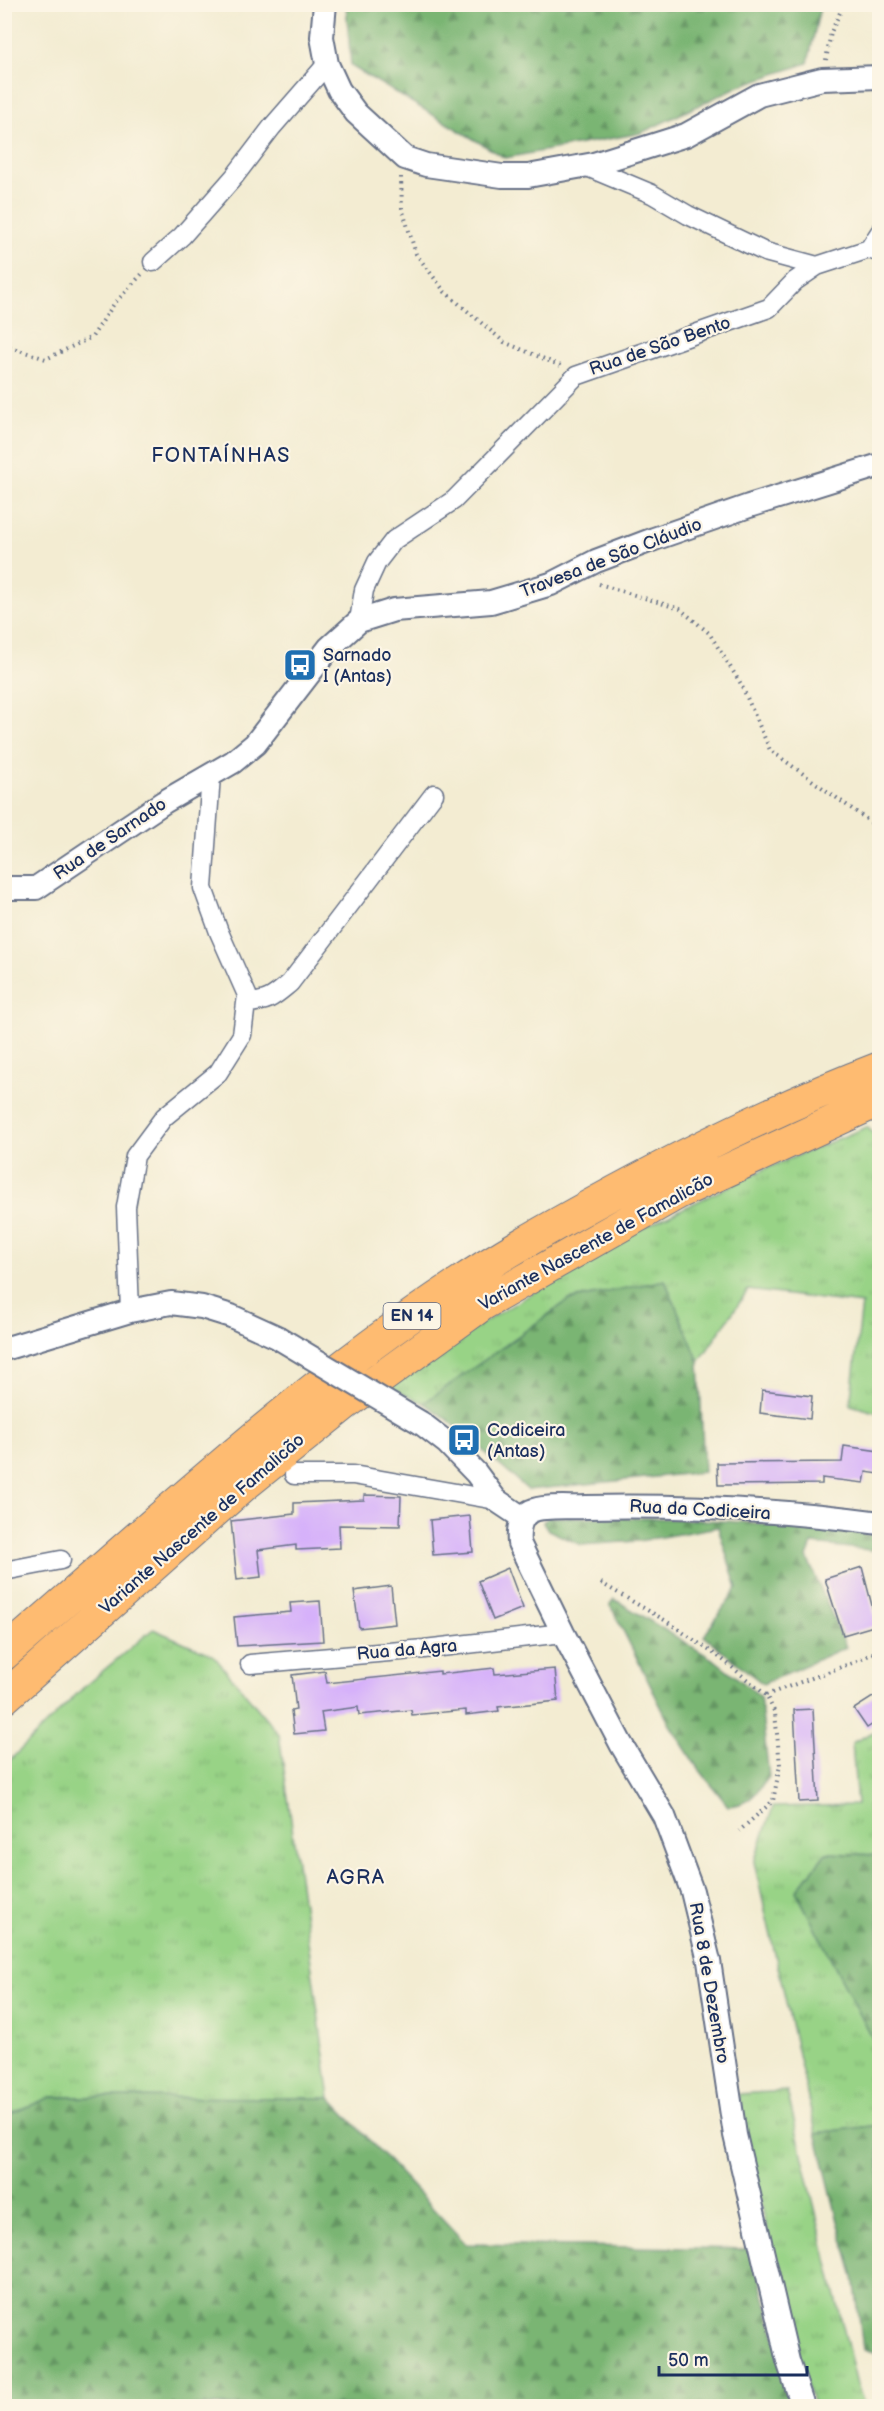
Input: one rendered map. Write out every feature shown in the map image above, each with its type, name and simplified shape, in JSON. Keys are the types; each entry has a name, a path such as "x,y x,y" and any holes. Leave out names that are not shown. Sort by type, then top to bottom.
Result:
{"highway":[{"name":"Variante Nascente de Famalicão","path":"4,1654 155,1522 309,1393 458,1284 546,1230 661,1167 838,1084 879,1068"},
{"name":"Variante Nascente de Famalicão","path":"4,1698 243,1485 345,1404 483,1304 678,1193 879,1100"}],"street":[{"path":"325,4 322,37 327,64 339,90 356,113 405,158 426,165 502,176 528,176 585,166 686,135 759,95 822,79 879,77"},
{"path":"153,262 190,227 234,177 272,127 327,64"},
{"path":"585,166 652,194 688,215 765,252 817,266"},
{"path":"874,251 879,232"},
{"name":"Rua de São Bento","path":"359,621 364,590 377,562 394,540 454,500 568,383 581,374 769,308 795,281 817,266 874,251"},
{"name":"Travesa de São Cláudio","path":"211,775 233,762 255,744 329,648 359,621 394,610 490,602 551,584 596,561 654,539 879,465"},
{"path":"130,1311 126,1207 135,1156 165,1117 218,1073 242,1035 247,995 219,932 203,888 211,775"},
{"name":"Rua de Sarnado","path":"4,888 36,888 164,802 211,775"},
{"path":"246,1003 263,1002 270,999 290,983 434,794"},
{"path":"4,1349 130,1311 171,1303 202,1307 231,1316 278,1337 421,1423 447,1443 476,1473 496,1500 524,1518"},
{"path":"294,1475 353,1475 496,1500"},
{"name":"Rua da Codiceira","path":"524,1518 531,1511 553,1508 627,1506 715,1509 879,1523"},
{"name":"Rua 8 de Dezembro","path":"524,1518 518,1528 519,1543 621,1744 664,1816 692,1891 709,1961 735,2135 788,2361 803,2406"},
{"path":"4,1571 61,1560"},
{"name":"Rua da Agra","path":"250,1664 423,1649 563,1633"}],"path":[{"path":"822,79 831,32 844,4"},
{"path":"405,158 401,176 402,208 416,254 445,292 504,342 581,374"},
{"path":"4,345 46,359 92,338 114,304 153,262"},
{"path":"573,572 603,585 680,609 709,633 741,684 770,750 879,829"},
{"path":"879,974 879,979"},
{"path":"601,1584 666,1621 722,1659 766,1695 775,1713 780,1765 773,1800 739,1831"},
{"path":"766,1695 860,1660 879,1649"}],"green space":[{"path":"346,5 818,5 820,7 808,63 739,86 641,133 505,158 351,66"},
{"path":"867,1127 879,1139 879,1413 850,1405 862,1304 748,1290 699,1362 665,1280 569,1300 424,1403 389,1387 441,1348 636,1231 765,1169"},
{"path":"665,1280 699,1362 704,1472 528,1490 447,1419 424,1403 569,1300"},
{"path":"549,1517 673,1519 797,1526 879,1536 879,1551 812,1544 807,1557 846,1647 763,1684 704,1636 737,1588 718,1527 639,1541 581,1545 548,1530 543,1522"},
{"path":"614,1599 716,1661 760,1696 769,1777 757,1793 747,1800 728,1806 695,1764 670,1725 610,1604"},
{"path":"153,1629 213,1655 279,1734 330,2098 51,2097 5,2116 5,1765 86,1685"},
{"path":"879,1729 879,1855 826,1853 796,1891 879,2051 879,2125 816,2133 754,1862 773,1807 857,1805 852,1743"},
{"path":"826,1853 879,1855 879,2051 796,1891"},
{"path":"787,2091 856,2381 865,2406 813,2406 771,2249 738,2094"},
{"path":"51,2097 330,2098 466,2244 752,2249 794,2406 5,2406 5,2116"},
{"path":"879,2125 880,2339 877,2353 863,2349 854,2277 816,2133"}],"building":[{"path":"762,1390 812,1396 810,1419 760,1413"},
{"path":"844,1446 879,1451 879,1474 866,1472 864,1483 822,1478 822,1484 718,1485 717,1463 842,1462"},
{"path":"364,1495 401,1496 400,1526 339,1525 340,1548 296,1550 296,1545 258,1550 261,1577 237,1580 231,1521 294,1514 294,1503 364,1500"},
{"path":"470,1516 473,1552 433,1555 430,1520"},
{"path":"862,1567 877,1625 843,1635 825,1579"},
{"path":"508,1568 523,1608 493,1620 478,1581"},
{"path":"391,1586 395,1624 359,1628 354,1591"},
{"path":"320,1601 323,1641 237,1646 234,1617 291,1612 290,1603"},
{"path":"494,1668 495,1674 555,1669 558,1701 498,1707 499,1711 466,1715 466,1710 412,1715 411,1710 359,1715 358,1707 321,1712 324,1731 294,1734 291,1711 296,1710 292,1675 325,1671 327,1683 440,1671 440,1674"},
{"path":"879,1693 879,1720 867,1728 854,1709"},
{"path":"813,1709 818,1801 799,1802 794,1710"}],"place":[{"name":"Sarnado I (Antas)","path":"300,665"},
{"name":"Codiceira (Antas)","path":"464,1440"}],"district":[{"name":"FONTAÍNHAS","path":"221,456"},
{"name":"AGRA","path":"356,1878"}]}
